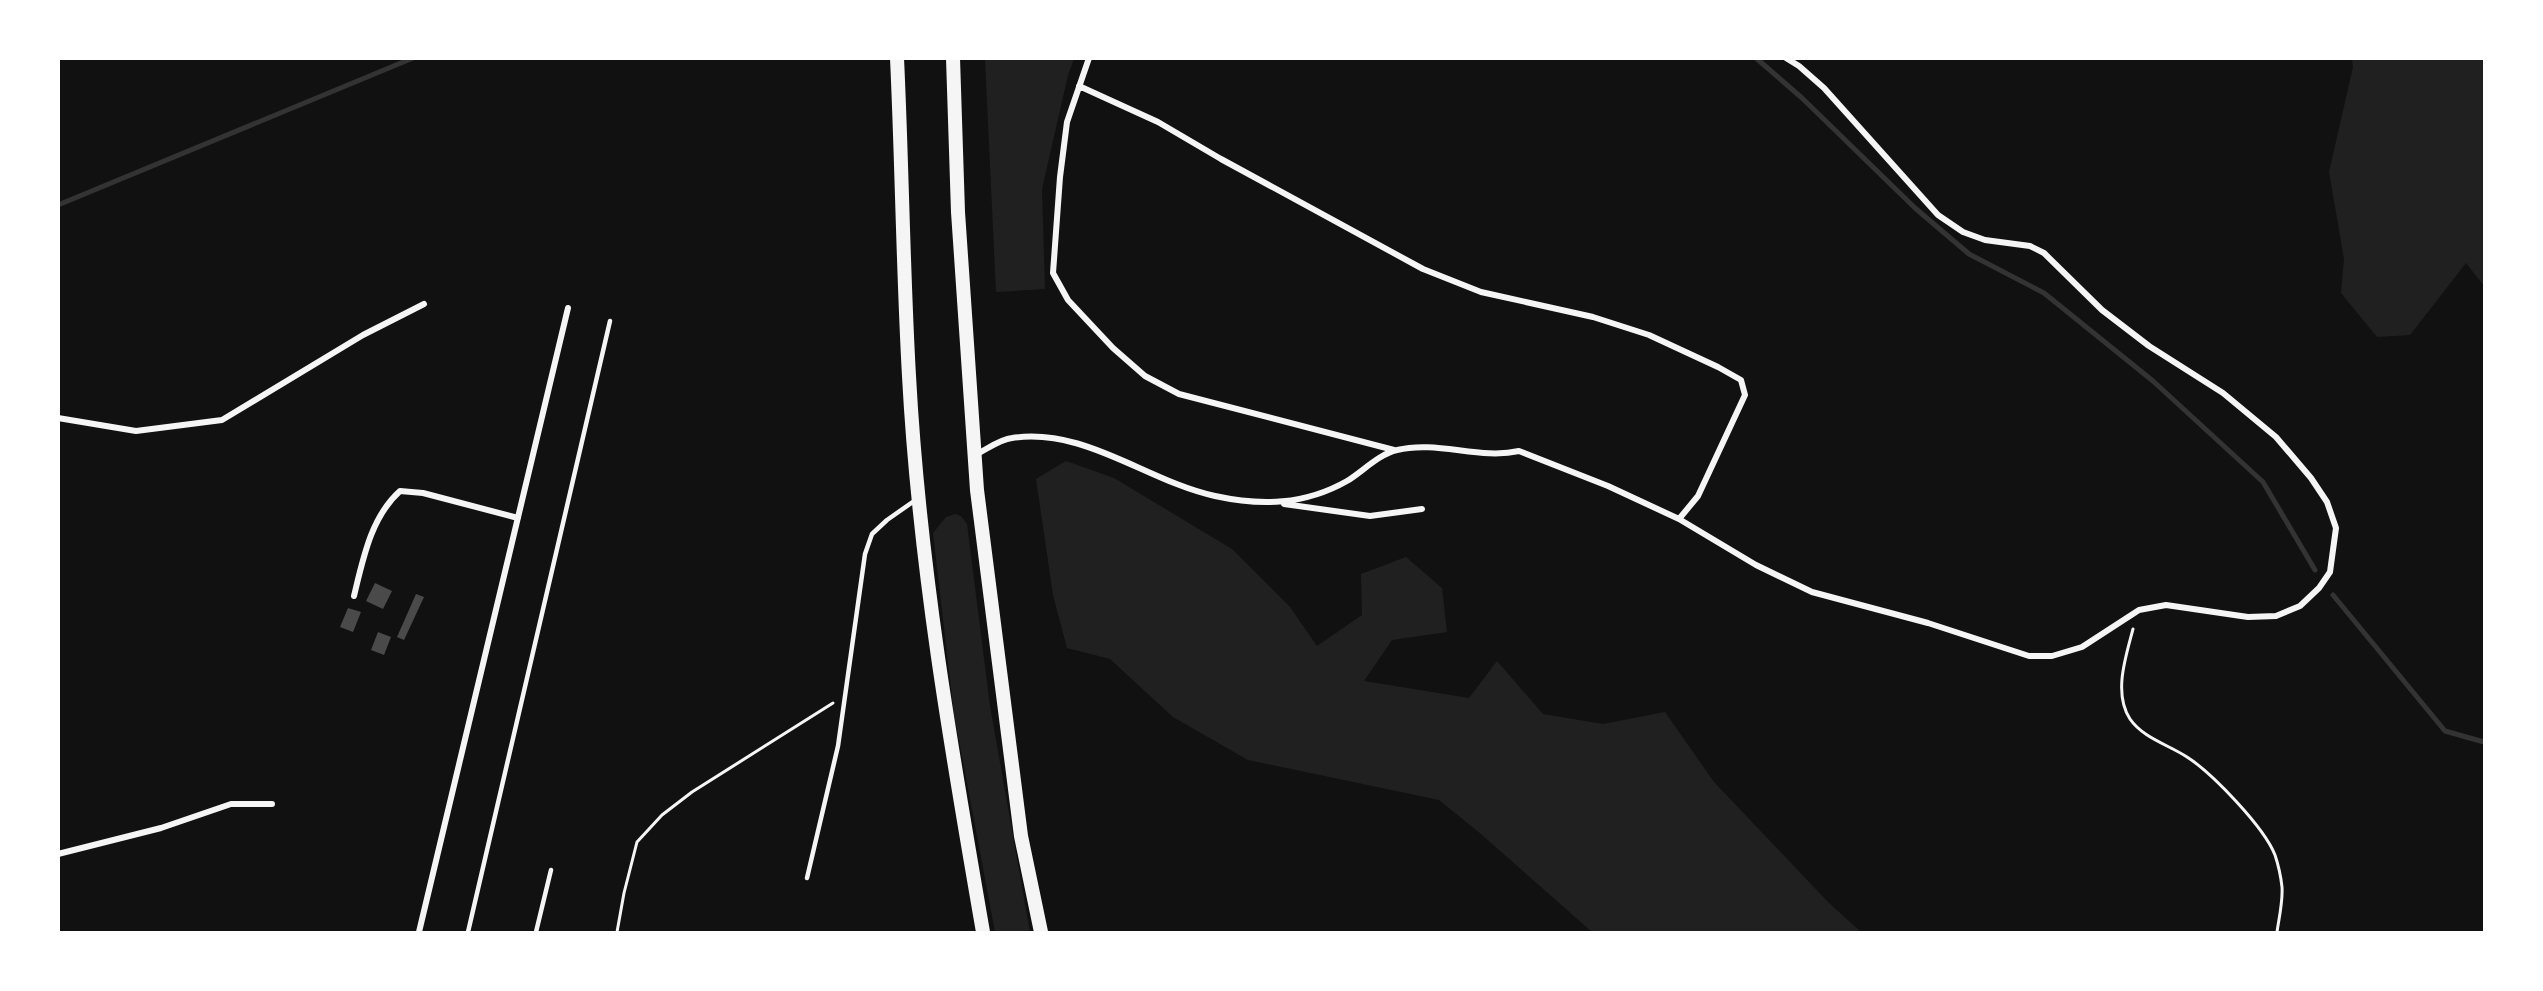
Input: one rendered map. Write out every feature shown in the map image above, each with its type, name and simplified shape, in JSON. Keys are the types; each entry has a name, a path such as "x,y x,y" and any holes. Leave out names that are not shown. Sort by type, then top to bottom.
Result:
{"highway":[{"path":"897,58 909,376 920,497 947,722 983,933"},
{"path":"953,58 958,212 974,456 1021,836 1041,933"}],"street":[{"path":"1089,58 1067,122 1053,273 1068,300 1113,348 1145,376 1179,394 1394,450 1414,447 1504,454 1519,451 1608,486 1679,519 1756,565 1812,592 1928,623 2030,656 2052,656 2082,647 2139,610 2166,605 2247,617 2276,616 2300,606 2319,588 2331,572 2336,528 2327,502 2311,478 2276,437 2223,393 2149,346 2102,310 2044,253 2030,246 1985,240 1963,232 1938,214 1824,88 1786,58"},
{"path":"1079,86 1158,122 1423,269 1481,292 1593,317 1649,335 1741,380 1746,395 1698,496 1679,519"},
{"path":"58,418 136,432 222,420 363,335 424,304"},
{"path":"418,933 568,308"},
{"path":"974,456 1011,438 1062,439 1106,453 1170,484 1216,497 1370,516 1422,509"},
{"path":"1275,503 1309,498 1346,481 1394,450"},
{"path":"354,596 363,557 380,514 387,502 400,491 423,493 518,518"},
{"path":"58,854 161,828 231,804 272,804"}],"lane":[{"path":"468,933 610,321"},
{"path":"807,878 838,746 866,554 872,534 887,520 920,497"},
{"path":"536,933 551,870"}],"path":[{"path":"2139,610 2125,659 2122,692 2130,718 2150,737 2174,748 2204,767 2262,833 2275,855 2282,887 2277,933"},
{"path":"617,933 637,842 662,815 692,792 833,703 848,678"}],"shaded area":[{"path":"985,59 1074,59 1068,75 1042,189 1045,289 996,292"},
{"path":"2352,59 2484,59 2484,286 2466,263 2410,335 2377,337 2341,293 2344,259 2329,172 2353,67"},
{"path":"1066,461 1114,478 1232,549 1290,607 1317,646 1362,615 1361,574 1406,557 1442,588 1447,632 1392,640 1364,681 1469,698 1497,661 1543,714 1603,724 1665,712 1714,782 1828,902 1861,932 1592,932 1439,800 1248,760 1173,717 1110,659 1067,648 1053,595 1036,479"},
{"path":"955,514 961,516 967,524 990,706 1030,932 995,932 954,714 933,533 946,517"}],"building":[{"path":"375,583 392,591 383,609 366,601"},
{"path":"416,594 424,597 404,640 397,637"},
{"path":"348,608 361,612 353,632 340,627"},
{"path":"378,632 391,637 384,655 371,650"}],"waterway":[{"path":"58,205 413,58"},
{"path":"1756,58 1802,98 1915,208 1969,254 2044,293 2153,381 2263,482 2315,570"},
{"path":"2333,595 2445,731 2484,742"}]}
